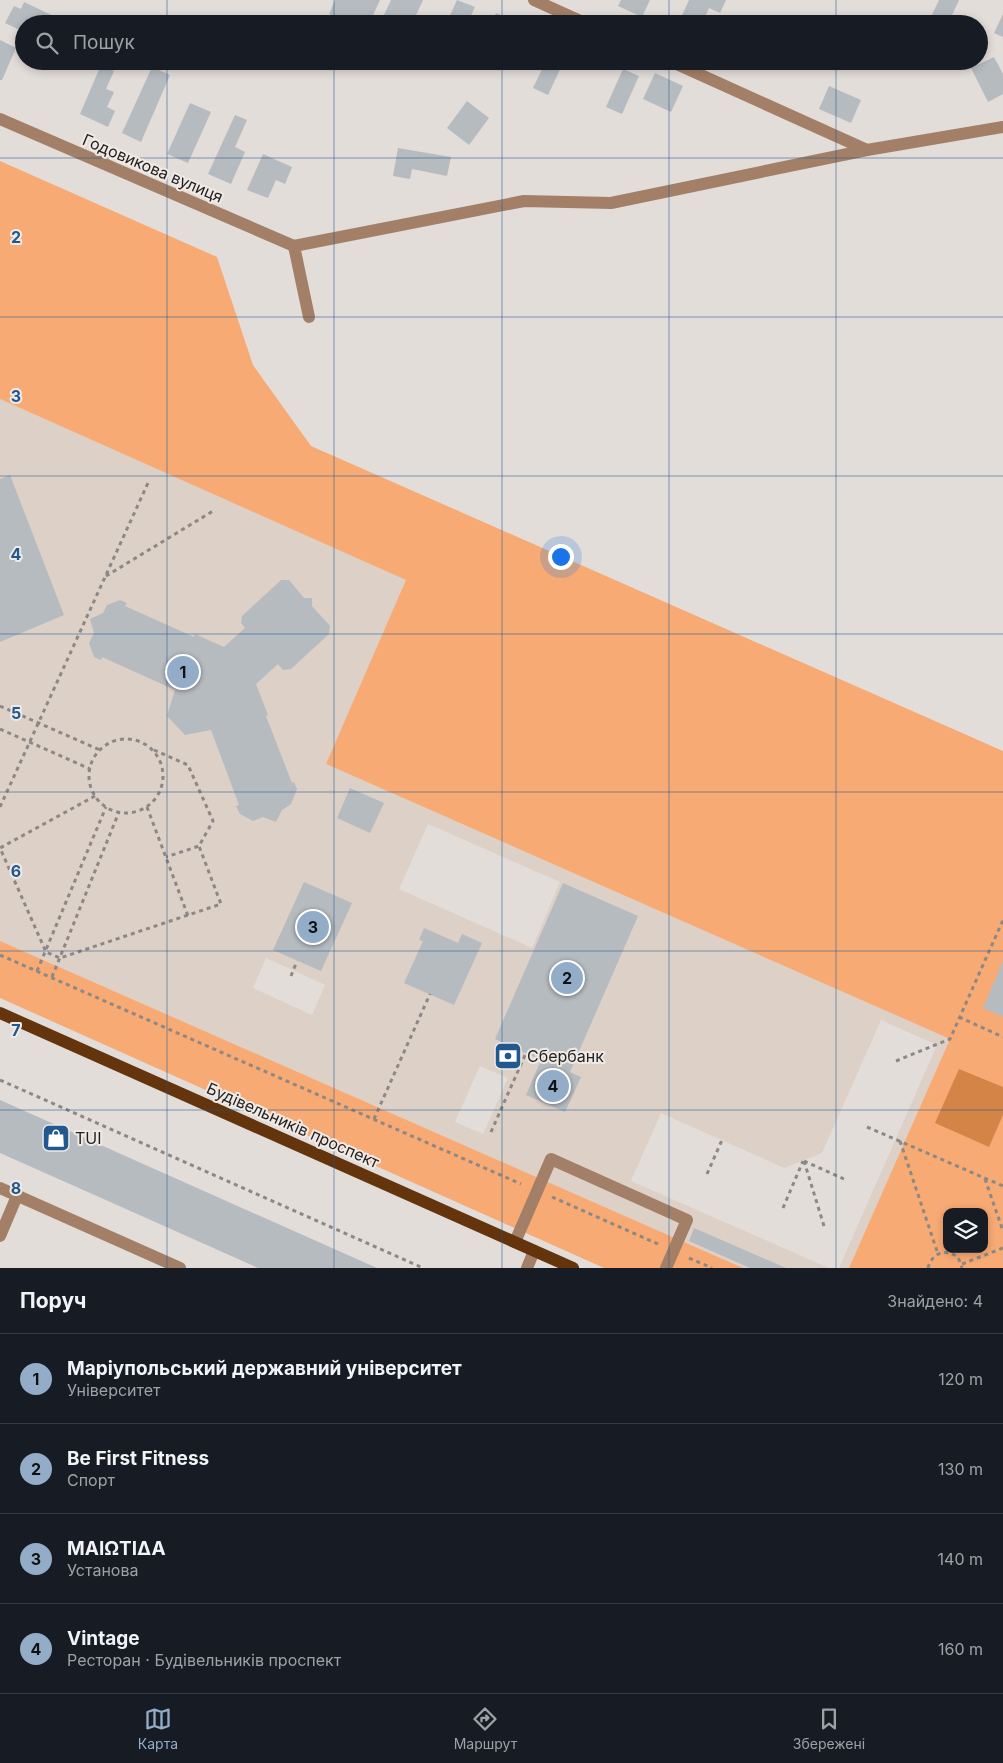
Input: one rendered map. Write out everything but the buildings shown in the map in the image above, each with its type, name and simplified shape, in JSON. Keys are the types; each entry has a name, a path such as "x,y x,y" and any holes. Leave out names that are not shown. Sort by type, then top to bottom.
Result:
{"main road":[{"name":"Будівельників проспект","path":"0,1013 573,1268"}],"street":[{"path":"534,0 567,15"},
{"path":"690,70 867,150"},
{"name":"Годовикова вулиця","path":"0,119 294,246"},
{"path":"308,317 294,246 524,201 611,203 867,150 1003,127"},
{"path":"515,1242 551,1160 687,1220 666,1268"},
{"path":"0,1188 180,1268"},
{"path":"0,1236 18,1196"},
{"path":"527,1268 534,1251"}],"path":[{"path":"0,807 148,483"},
{"path":"106,576 213,512"},
{"path":"0,706 100,750"},
{"path":"0,729 90,769"},
{"path":"154,750 162,764 164,780 158,796 147,807 134,812 119,812 106,807 95,796 90,783 90,769 100,750 118,739 130,738 140,741 154,750 188,765 213,821 199,846 166,857"},
{"path":"95,796 0,848 46,952 60,958 221,904 199,846"},
{"path":"37,971 106,807"},
{"path":"147,807 188,916"},
{"path":"52,977 119,812"},
{"path":"896,1061 950,1039 1003,920"},
{"path":"0,954 712,1268"},
{"path":"291,976 297,961"},
{"path":"374,1119 430,994"},
{"path":"959,1017 1003,1036"},
{"path":"491,1132 526,1053"},
{"path":"0,1080 423,1268"},
{"path":"867,1126 1003,1186"},
{"path":"707,1174 722,1140"},
{"path":"900,1141 938,1254"},
{"path":"804,1161 844,1179"},
{"path":"783,1208 804,1161"},
{"path":"804,1161 824,1226"},
{"path":"985,1178 1003,1231"},
{"path":"928,1268 931,1259 938,1254 952,1253 962,1266 1003,1248"}],"shaded area":[{"path":"0,161 217,257 253,365 311,446 1003,751 1003,1268 849,1268 950,1039 326,764 406,580 0,399"},
{"path":"0,399 407,580 326,764 950,1039 849,1268 839,1268 937,1045 881,1020 822,1153 784,1168 661,1113 631,1181 829,1268 743,1268 0,941","holes":["428,824 560,882 532,948 399,889","266,958 325,985 312,1015 253,988","480,1066 508,1078 483,1134 455,1122"]},
{"path":"0,941 743,1268 604,1268 0,998"},
{"path":"959,1069 1003,1087 1003,1115 989,1147 935,1123"}],"place":[{"name":"Маріупольський державний університет","path":"183,672"},
{"name":"ΜΑΙΩΤΙΔΑ","path":"313,927"},
{"name":"Be First Fitness","path":"567,978"},
{"name":"Сбербанк","path":"508,1056"},
{"name":"Vintage","path":"553,1086"},
{"name":"TUI","path":"56,1138"}]}
